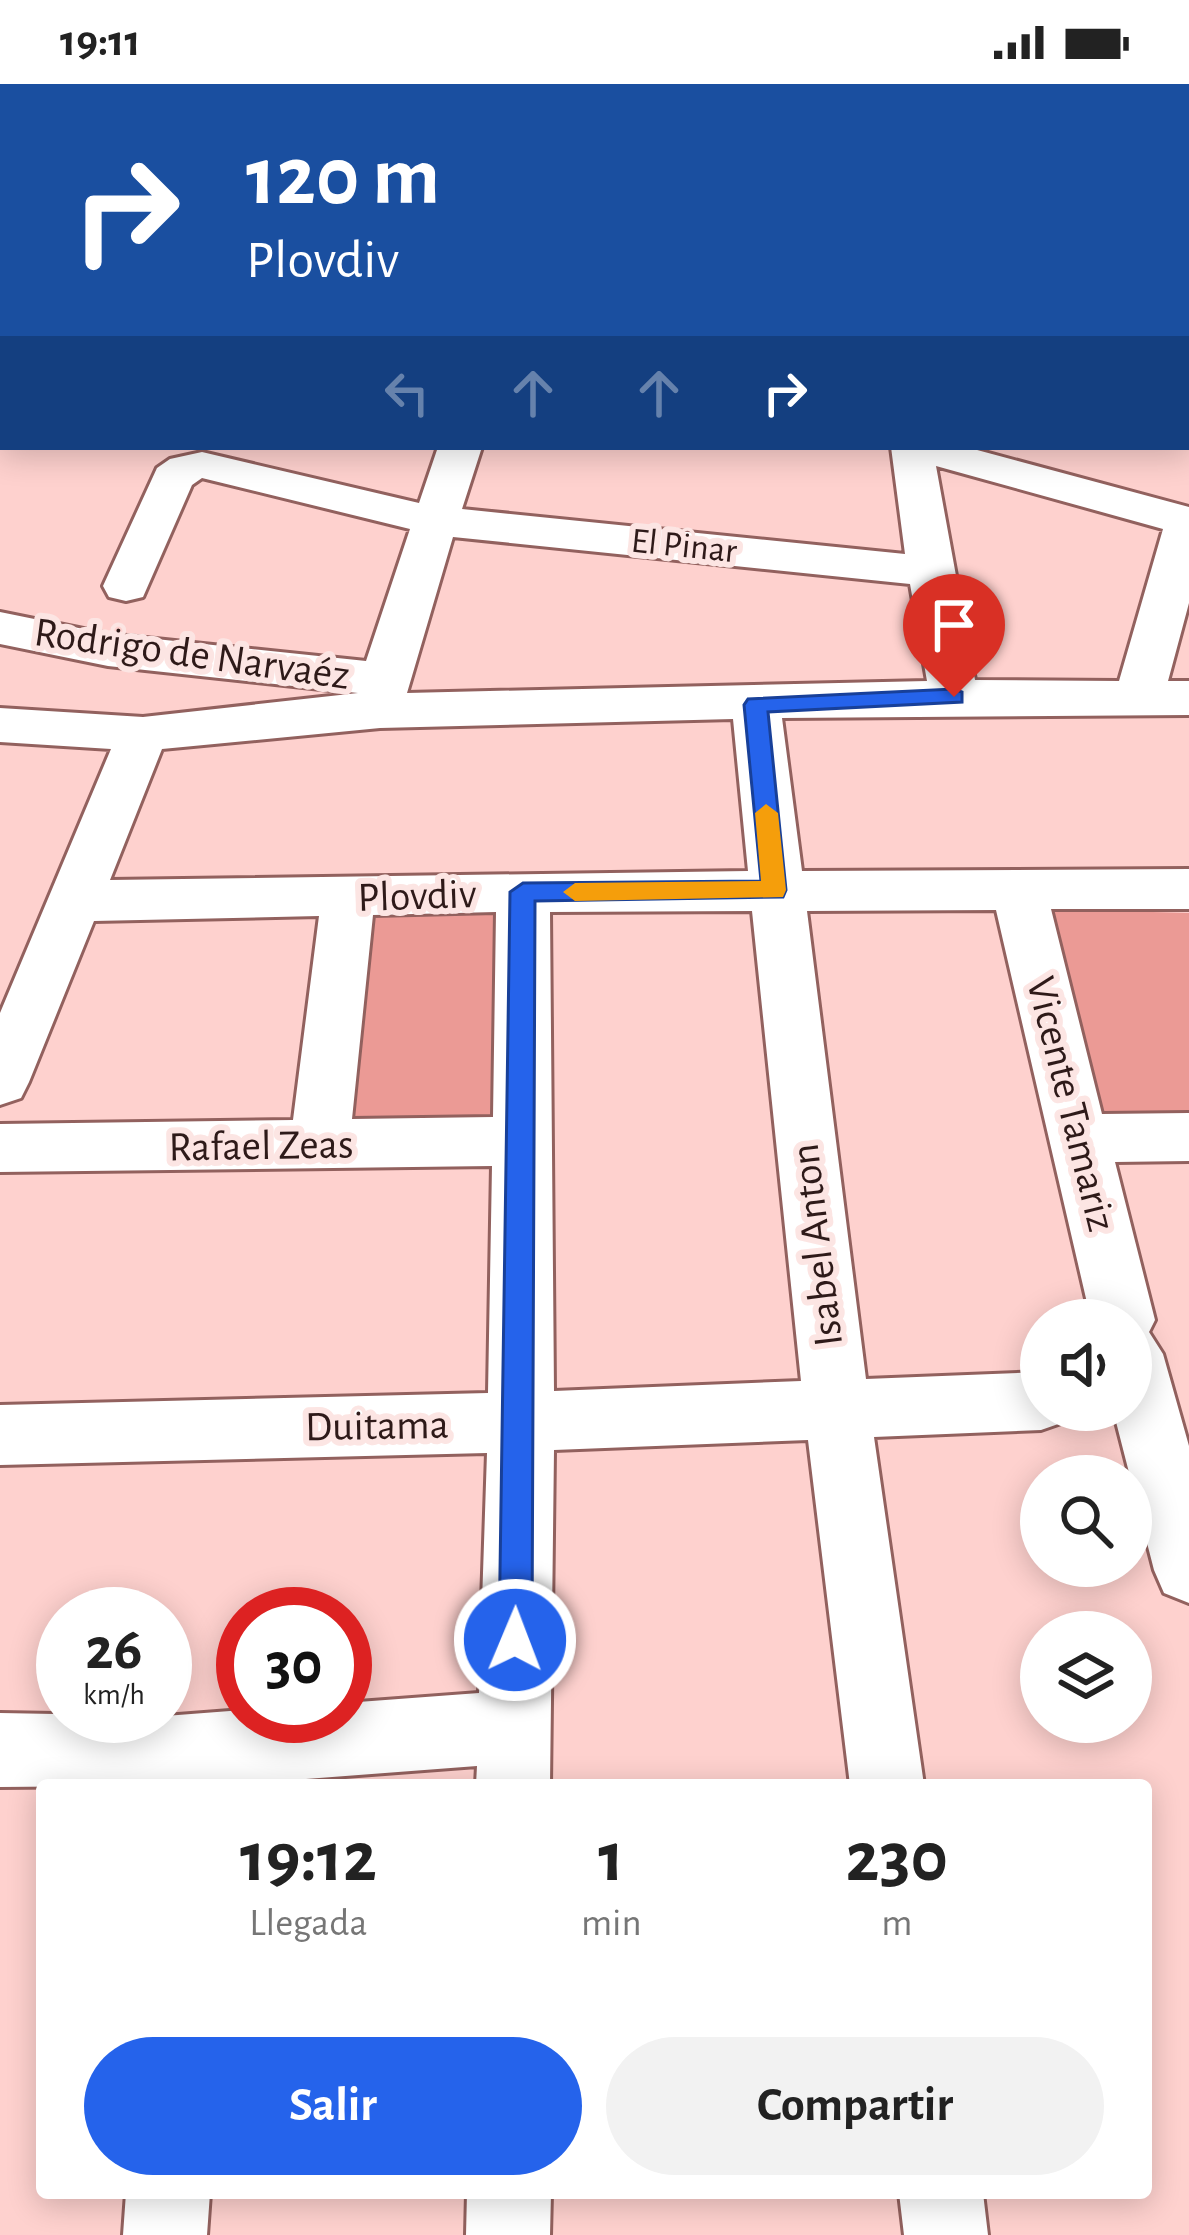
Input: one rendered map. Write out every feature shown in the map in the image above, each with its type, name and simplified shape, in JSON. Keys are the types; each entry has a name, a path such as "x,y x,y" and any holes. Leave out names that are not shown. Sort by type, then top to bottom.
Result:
{"street":[{"path":"382,695 459,450"},
{"path":"914,450 930,571 954,697"},
{"path":"925,450 1189,522 1139,699"},
{"name":"El Pinar","path":"126,586 173,478 186,468 202,465 437,521 930,571"},
{"name":"Rodrigo de Narvaéz","path":"0,628 382,695"},
{"path":"83,730 108,650"},
{"path":"0,725 143,734 382,695 756,705 954,697 1189,698"},
{"name":"Isabel Anton","path":"756,705 837,1411 886,1779"},
{"path":"0,1082 143,734"},
{"name":"Vicente Tamariz","path":"1018,887 1118,1299"},
{"name":"Plovdiv","path":"77,902 523,892 1189,889"},
{"path":"0,1750 202,1768 513,1756 523,892"},
{"path":"319,1147 348,898"},
{"path":"1080,1138 1189,1137"},
{"name":"Rafael Zeas","path":"0,1148 523,1141"},
{"name":"Duitama","path":"0,1435 520,1422 1020,1402"},
{"path":"1152,1403 1189,1570"},
{"path":"165,2235 168,2199"},
{"path":"508,2199 508,2235"},
{"path":"942,2199 946,2235"}],"shaded area":[{"path":"1044,909 1189,913 1189,1117 1091,1119"},
{"path":"513,910 517,1128 342,1131 366,914"}],"slow traffic":[{"path":"575,892 774,890 766,813"}],"route":[{"path":"515,1640 523,892 774,890 756,705 954,697"}]}
